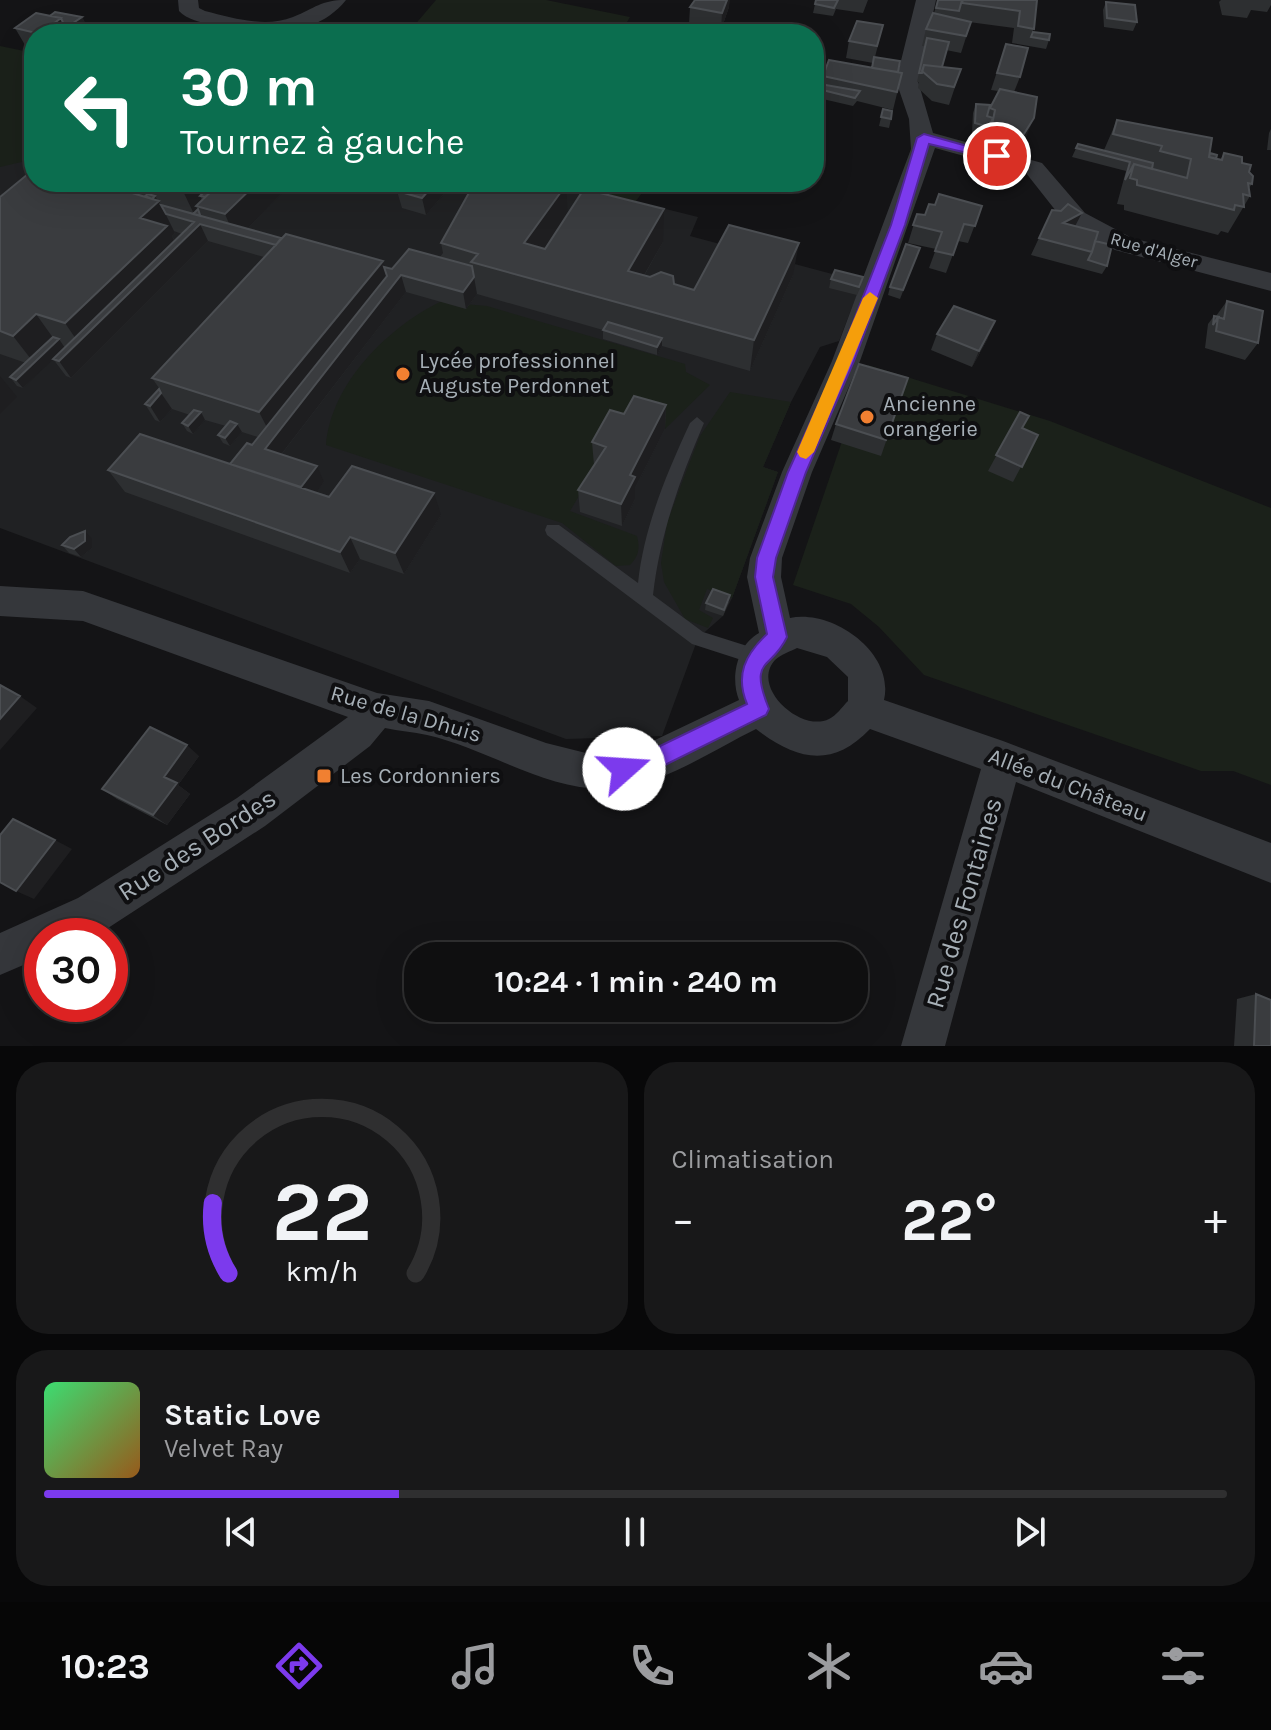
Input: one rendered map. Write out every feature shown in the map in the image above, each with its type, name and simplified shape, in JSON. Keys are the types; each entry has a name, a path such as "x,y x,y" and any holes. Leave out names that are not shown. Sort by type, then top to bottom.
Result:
{"street":[{"path":"188,0 189,11 237,24"},
{"path":"296,24 336,0"},
{"path":"767,647 811,632 846,646 858,660 868,693 864,710 854,724 840,733 814,739 787,733 759,709 752,691 751,673 767,647 766,558 797,472 846,361 898,225 924,138 907,89 926,0"},
{"name":"Rue d'Alger","path":"924,138 1034,168 1076,219 1124,244 1271,282"},
{"name":"Rue de la Dhuis","path":"0,601 83,606 377,710 451,725 564,767 607,771 660,757 759,709"},
{"name":"Rue des Bordes","path":"0,954 93,913 251,812 357,734 377,710"},
{"name":"Allée du Château","path":"864,710 1003,759 1271,863"},
{"name":"Rue des Fontaines","path":"923,1046 1003,759"}],"lane":[{"path":"644,600 648,551 664,494 697,423"},
{"path":"553,530 698,638 767,647"}],"shaded area":[{"path":"436,0 546,0 630,17 626,24 416,24"},
{"path":"0,46 24,51 24,161 0,167"},
{"name":"Lycée professionnel Auguste Perdonnet","path":"0,47 24,54 24,192 597,192 698,217 690,236 862,282 839,341 820,347 791,402 763,467 778,472 732,598 723,616 698,638 662,736 566,739 0,528"},
{"path":"599,192 643,192 636,201"},
{"path":"440,302 487,306 685,364 686,372 710,385 665,429 625,418 570,511 637,536 638,552 630,565 616,566 562,523 326,445 338,401 365,360 401,327"},
{"path":"868,365 1050,421 1271,508 1271,785 1233,771 1201,771 924,675 879,627 851,604 793,585"},
{"path":"730,392 791,402 763,467 778,472 732,598 707,589 699,610 713,618 708,628 685,619 664,582 661,563 667,523 700,436"}],"building":[{"path":"695,0 727,0 722,13 690,7"},
{"path":"816,0 838,0 834,8 815,4"},
{"path":"938,0 962,0 959,11 936,8"},
{"path":"963,0 1037,0 1034,29 1018,26 1020,11 962,3"},
{"path":"1106,2 1135,5 1137,22 1107,18"},
{"path":"55,12 82,17 72,24 64,24 61,18 50,16"},
{"path":"36,13 61,18 53,24 24,24 24,30 15,28"},
{"path":"933,13 971,22 966,36 926,29"},
{"path":"857,21 883,25 877,46 849,41"},
{"path":"1033,32 1050,34 1049,40 1031,37"},
{"path":"927,38 949,42 942,67 924,65 922,73 919,73"},
{"path":"1006,44 1028,48 1020,77 997,73"},
{"path":"874,57 900,61 898,72 872,68"},
{"path":"829,60 902,73 897,92 824,76"},
{"path":"924,65 961,69 954,87 937,84 922,71"},
{"path":"824,85 860,91 855,98 824,90"},
{"path":"1000,89 1037,97 1034,118 1022,137 991,130 995,110 990,108"},
{"path":"976,104 990,105 987,116 993,118 989,127 975,123"},
{"path":"883,109 892,111 891,119 881,117"},
{"path":"1117,120 1212,138 1209,157 1222,160 1224,153 1242,157 1242,163 1251,165 1249,172 1253,176 1252,184 1248,183 1250,196 1243,194 1244,207 1235,205 1234,210 1137,185 1137,180 1130,178 1134,164 1187,178 1191,159 1160,151 1162,146 1113,134"},
{"path":"1078,144 1153,163 1152,169 1134,164 1125,180 1130,162 1076,148"},
{"path":"24,177 24,192 129,192 159,201 140,218 167,226 65,323 36,314 13,336 0,331 0,197"},
{"path":"211,192 248,192 225,214 196,206"},
{"path":"401,192 427,192 422,198"},
{"path":"469,192 561,192 524,243 545,249 582,192 596,192 664,209 628,271 650,277 661,272 673,276 674,284 694,290 729,225 799,243 754,340 471,262 478,254 441,243"},
{"path":"939,194 982,206 975,226 964,224 953,255 935,251 942,232 913,225 917,214 925,215 929,204 935,205"},
{"path":"1068,204 1082,213 1063,223 1098,232 1092,252 1039,238 1052,210 1061,211"},
{"path":"161,205 281,238 276,245 200,224 59,361 53,359 194,222 166,214"},
{"path":"286,234 383,261 259,412 152,378"},
{"path":"1095,241 1112,245 1107,266 1088,260"},
{"path":"906,244 920,248 903,290 890,287"},
{"path":"409,249 472,266 474,277 463,292 401,275 265,449 317,466 301,487 230,464 247,443 252,445 387,276 384,267 392,269"},
{"path":"835,270 863,277 859,287 831,279"},
{"path":"1227,301 1263,311 1258,343 1216,331 1218,317 1224,319"},
{"path":"954,306 995,321 979,351 937,334"},
{"path":"608,322 662,338 657,347 603,330"},
{"path":"53,337 59,339 16,380 10,377"},
{"name":"Ancienne orangerie","path":"859,364 908,378 886,440 836,424"},
{"path":"159,389 161,393 150,406 145,404"},
{"path":"634,396 666,405 630,475 635,477 621,504 578,490 606,447 592,442 610,410 624,414"},
{"path":"194,410 201,412 188,426 182,423"},
{"path":"1020,412 1029,416 1022,428 1038,435 1022,467 996,455"},
{"path":"230,421 237,424 225,438 218,435"},
{"path":"140,434 329,497 352,466 434,493 395,553 350,537 340,552 108,470"},
{"path":"85,531 85,541 74,549 62,545 70,537"},
{"path":"713,589 730,595 724,610 706,603"},
{"path":"0,685 20,696 0,719"},
{"path":"150,727 187,745 164,777 177,783 153,815 102,789"},
{"path":"13,819 55,840 16,891 0,882 0,835"},
{"path":"1256,994 1271,1000 1271,1046 1254,1046"}],"slow traffic":[{"path":"806,452 870,298"}],"place":[{"name":"Lycée professionnel Auguste Perdonnet","path":"403,374"},
{"name":"Ancienne orangerie","path":"867,417"},
{"name":"Les Cordonniers","path":"324,776"}],"route":[{"path":"624,769 660,757 729,720 759,709 752,691 751,673 765,645 777,637 764,577 766,558 797,472 846,361 898,225 924,138 997,156"}]}
